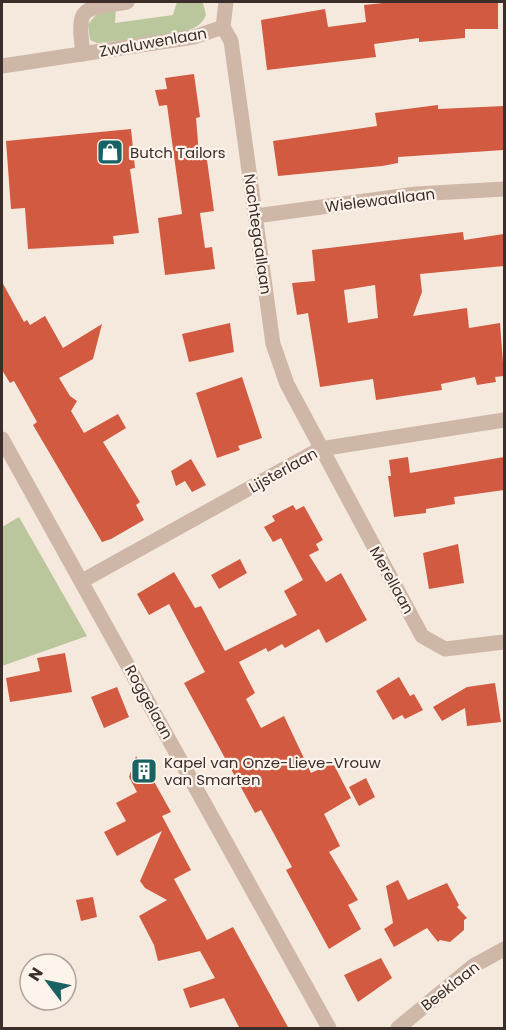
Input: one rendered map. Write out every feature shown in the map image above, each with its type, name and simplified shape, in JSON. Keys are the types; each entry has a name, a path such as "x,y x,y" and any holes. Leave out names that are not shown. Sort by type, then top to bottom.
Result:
{"street":[{"name":"Zwaluwenlaan","path":"83,54 79,23 82,15 89,8 127,2"},
{"name":"Zwaluwenlaan","path":"2,66 194,37 224,9"},
{"name":"Nachtegaallaan","path":"224,9 231,41 273,344 287,384 320,448"},
{"name":"Wielewaallaan","path":"256,216 417,194 504,189"},
{"name":"Lijsterlaan","path":"82,581 320,448 504,420"},
{"name":"Roggelaan","path":"2,439 329,1029"},
{"name":"Merellaan","path":"320,448 423,636 445,649 504,642"},
{"name":"Beeklaan","path":"398,1029 474,966 504,949"}],"green space":[{"path":"177,2 203,3 206,15 201,23 184,31 147,38 97,43 90,40 88,24 96,15 116,9 115,23 173,15"},
{"path":"19,517 87,636 2,666 2,527"}],"building":[{"path":"392,2 498,2 498,29 465,29 465,38 419,42 419,38 374,44 376,57 267,70 261,20 325,9 328,27 366,22 364,5"},
{"path":"194,74 200,117 196,118 199,154 206,153 214,211 200,213 205,248 212,247 215,269 165,275 158,218 182,214 167,105 159,106 155,90 167,89 165,78"},
{"path":"438,105 438,109 504,106 504,150 398,157 398,163 382,166 278,176 273,141 377,126 375,113"},
{"path":"131,129 135,168 130,169 139,233 113,236 114,244 28,249 25,208 11,209 6,141"},
{"path":"463,232 464,240 504,234 504,266 420,274 422,292 413,316 467,308 469,328 500,323 504,376 495,377 496,382 477,385 475,377 441,384 442,390 376,400 373,379 320,387 308,313 297,315 292,283 315,281 312,250","holes":["375,285 378,318 348,323 344,290"]},
{"path":"2,282 24,322 27,320 30,325 45,316 63,348 102,324 93,359 59,378 70,396 77,401 71,411 84,433 118,414 126,428 103,442 140,502 136,505 144,520 111,539 102,542 33,425 37,422 14,381 10,383 2,370"},
{"path":"230,323 234,352 189,362 182,334"},
{"path":"242,377 262,438 238,446 240,450 217,458 196,393"},
{"path":"408,457 410,473 504,457 504,490 454,497 455,504 426,509 426,513 394,517 388,476 391,476 389,460"},
{"path":"191,459 206,485 192,492 185,481 176,486 171,471"},
{"path":"293,505 296,510 304,506 323,540 316,544 319,550 309,555 326,582 341,573 367,620 326,643 319,629 285,648 282,644 268,652 266,648 239,662 255,693 246,699 261,728 284,716 311,773 333,763 351,798 324,814 340,846 329,852 358,900 348,905 361,929 329,949 286,870 292,867 261,810 255,813 184,683 205,672 169,604 149,615 137,594 174,572 195,608 201,606 225,651 297,615 284,591 303,580 281,538 273,542 264,527 275,521 272,516"},
{"path":"458,544 464,583 429,589 423,553"},
{"path":"240,559 247,573 219,589 211,575"},
{"path":"65,653 72,692 10,702 6,678 40,671 37,658"},
{"path":"399,677 410,696 414,694 423,710 405,719 402,715 393,720 376,691"},
{"path":"495,683 501,722 467,726 465,708 442,721 433,707 467,687"},
{"path":"117,687 129,717 104,728 91,697"},
{"path":"136,756 141,764 149,759 157,772 151,776 171,812 162,816 191,870 174,879 207,940 233,927 289,1029 240,1029 224,998 190,1008 183,989 215,978 200,951 158,961 154,945 139,916 167,900 145,888 140,881 162,831 117,856 104,832 126,821 116,803 137,792 129,777"},
{"path":"366,778 375,797 359,806 349,787"},
{"path":"398,880 408,900 447,883 459,905 457,907 467,918 464,920 464,930 450,942 440,940 438,942 427,928 394,947 384,929 393,923 386,886"},
{"path":"93,897 97,917 81,921 76,900"},
{"path":"381,958 392,978 358,1002 344,975"}],"place":[{"name":"Butch Tailors","path":"110,152"},
{"name":"Kapel van Onze-Lieve-Vrouw van Smarten","path":"144,771"}]}
